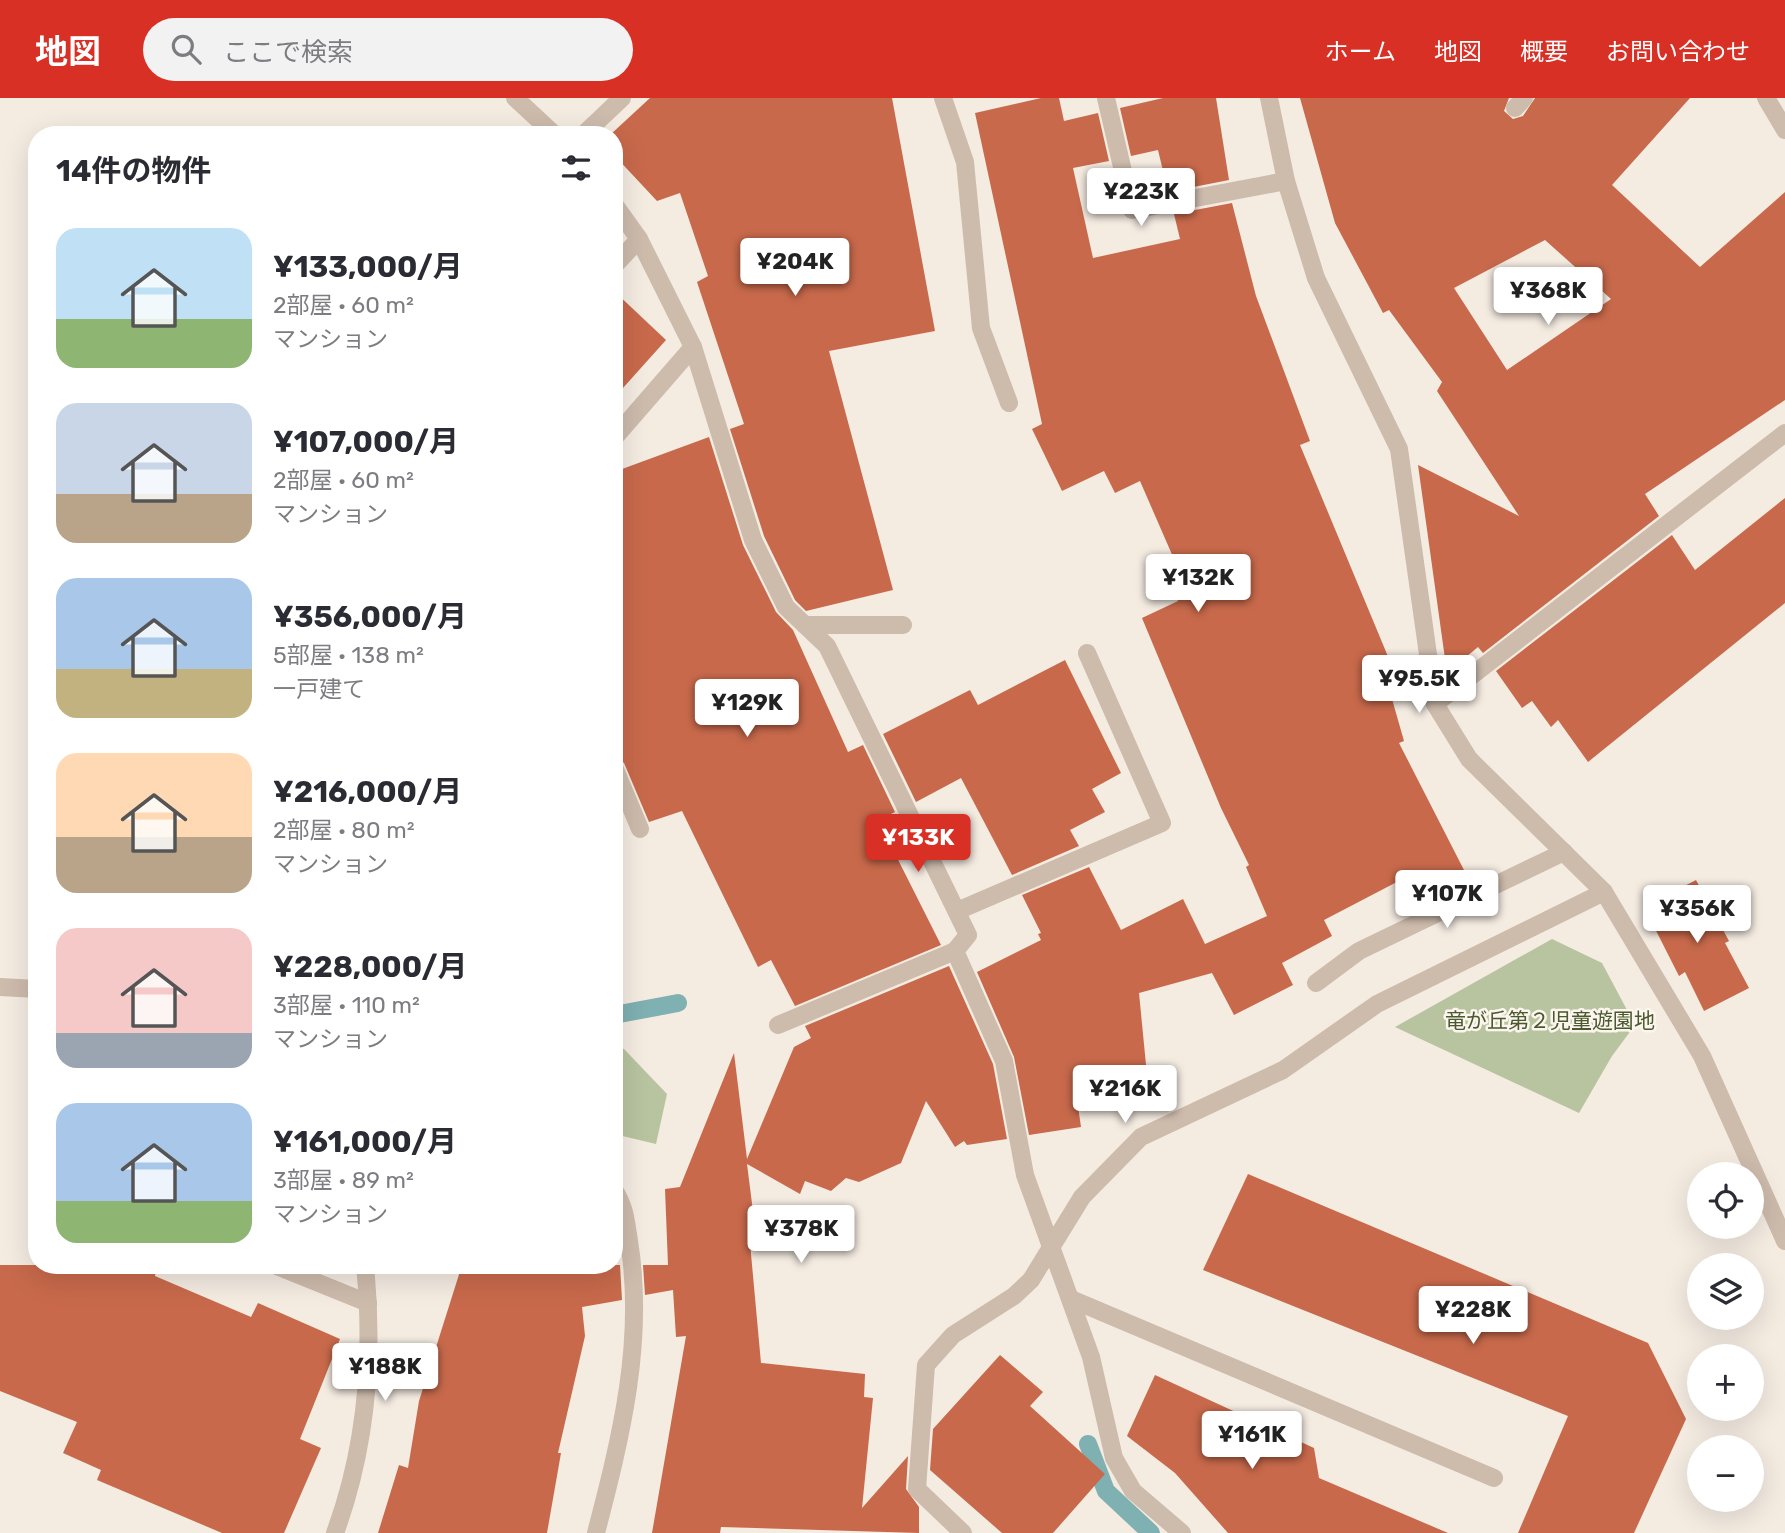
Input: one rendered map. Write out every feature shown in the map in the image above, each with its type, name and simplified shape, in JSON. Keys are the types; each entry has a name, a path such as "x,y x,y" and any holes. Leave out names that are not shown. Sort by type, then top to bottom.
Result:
{"street":[{"path":"515,98 545,126"},
{"path":"592,126 622,98"},
{"path":"943,98 965,162 981,328 1009,403"},
{"path":"1106,98 1132,211 1286,181"},
{"path":"1269,98 1286,181 1316,278 1399,449 1435,704 1469,759 1604,892 1702,1056 1785,1241"},
{"path":"1766,98 1785,130"},
{"path":"623,217 639,239 693,347 753,540 786,607 827,646 968,935 955,951 778,1025"},
{"path":"623,256 639,239"},
{"path":"623,428 693,347"},
{"path":"1435,704 1785,433"},
{"path":"805,625 903,625"},
{"path":"957,911 1162,823 1087,653"},
{"path":"623,788 640,829"},
{"path":"1316,983 1359,951 1564,852"},
{"path":"963,1533 917,1489 926,1365 953,1335 1022,1288 1082,1197 1141,1136 1283,1070 1377,1004 1604,892"},
{"path":"955,951 1004,1061 1025,1175 1091,1357 1114,1458 1133,1491 1182,1533"},
{"path":"0,987 28,989"},
{"path":"596,1533 620,1442 632,1368 634,1270 623,1204"},
{"path":"296,1274 368,1303"},
{"path":"335,1533 347,1499 364,1420 370,1359 366,1274"},
{"path":"1070,1299 1494,1478"}],"green space":[{"name":"竜が丘第２児童遊園地","path":"1552,939 1602,963 1635,1025 1612,1056 1579,1113 1395,1027"},
{"path":"623,1049 667,1094 656,1144 623,1136"}],"building":[{"path":"650,98 892,98 935,331 829,351 893,590 806,611 795,600 764,536 730,429 744,424 697,282 708,276 680,193 657,201 623,165 623,126 620,126"},
{"path":"1041,98 1059,98 1064,121 1098,113 1109,161 1073,168 1093,258 1180,239 1174,214 1232,203 1256,296 1310,441 1300,445 1404,695 1392,699 1404,741 1399,743 1465,872 1427,892 1416,872 1324,920 1332,936 1282,963 1293,985 1234,1015 1212,973 1139,993 1147,1075 1075,1086 1081,1127 1029,1135 1014,1057 977,972 1041,940 1038,934 1041,933 1022,895 1089,867 1121,930 1183,899 1205,944 1267,916 1246,867 1249,865 1221,808 1142,618 1178,601 1165,571 1177,566 1140,481 1115,493 1104,471 1062,491 1032,429 1042,424 975,113"},
{"path":"1163,98 1216,98 1229,180 1168,192 1158,150 1131,156 1120,108"},
{"path":"1300,98 1509,98 1504,111 1513,119 1523,116 1535,98 1690,98 1612,185 1700,267 1785,192 1785,400 1645,494 1659,516 1483,653 1478,647 1447,673 1418,465 1519,516 1437,391 1442,382 1389,310 1383,313 1335,223","holes":["1545,240 1611,299 1507,370 1454,288"]},
{"path":"623,299 666,340 623,388"},
{"path":"709,437 743,545 776,612 793,630 848,752 863,745 895,812 878,820 941,945 795,1006 771,960 758,967 682,811 649,822 623,762 623,469"},
{"path":"1785,498 1785,603 1588,762 1558,720 1551,727 1532,701 1522,708 1496,671 1672,535 1695,570"},
{"path":"1065,660 1121,773 1092,789 1105,812 1070,830 1079,846 1012,875 961,778 916,802 883,734 970,690 978,705"},
{"path":"1696,880 1729,941 1725,943 1749,988 1704,1011 1685,972 1679,976 1644,907"},
{"path":"949,966 993,1064 1007,1139 967,1145 964,1141 955,1147 926,1101 901,1163 859,1182 846,1178 831,1191 805,1181 800,1194 747,1164 757,1243 750,1243 761,1363 865,1374 864,1397 873,1398 862,1508 908,1456 906,1489 919,1507 919,1533 721,1527 720,1533 652,1533 686,1336 676,1337 673,1290 645,1295 643,1265 668,1265 665,1189 680,1187 734,1053 747,1159 794,1047 811,1038 805,1026"},
{"path":"1248,1174 1648,1343 1686,1419 1634,1533 1518,1533 1568,1416 1203,1270"},
{"path":"0,1265 28,1265 28,1274 155,1274 251,1317 258,1303 340,1339 300,1439 321,1448 284,1533 222,1533 97,1480 101,1470 63,1453 77,1422 0,1391"},
{"path":"459,1274 621,1274 622,1300 582,1307 585,1336 558,1453 561,1453 547,1533 378,1533 399,1465 408,1468 419,1401"},
{"path":"1000,1355 1043,1392 1030,1406 1105,1474 1053,1533 1002,1533 930,1470 933,1429"},
{"path":"1155,1375 1314,1448 1319,1478 1448,1533 1228,1533 1175,1473 1127,1436"}],"waterway":[{"path":"623,1013 678,1003"},
{"path":"1088,1444 1106,1491 1151,1533"}]}
